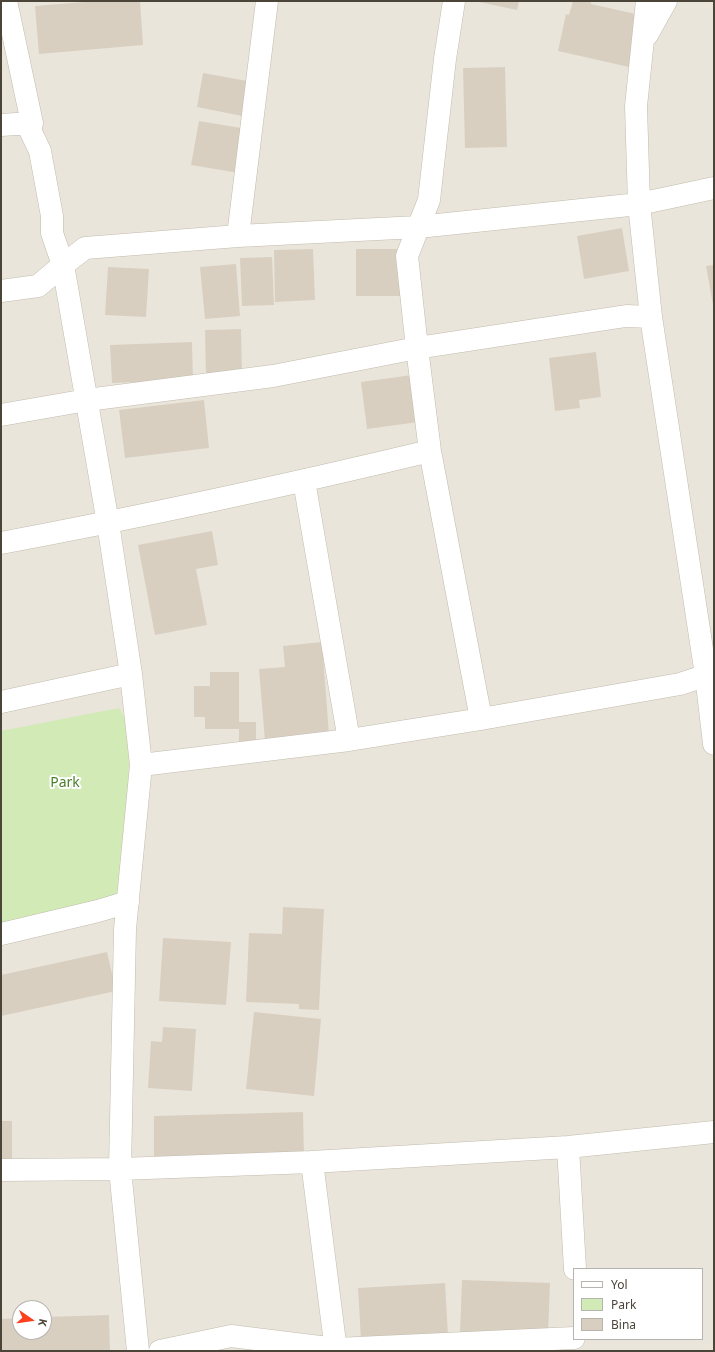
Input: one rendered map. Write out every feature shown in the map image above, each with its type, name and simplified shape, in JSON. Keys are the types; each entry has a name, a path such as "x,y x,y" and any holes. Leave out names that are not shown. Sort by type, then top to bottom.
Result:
{"street":[{"path":"6,1 32,123 30,130 40,151 52,216 52,233 63,265 87,400 108,523 131,674 141,765 124,929 120,1169 138,1351"},
{"path":"238,236 266,1"},
{"path":"454,1 445,59 429,200 407,256 430,451 482,719"},
{"path":"647,1 636,106 639,204 651,317 710,674 714,744"},
{"path":"642,45 666,1"},
{"path":"1,125 32,123"},
{"path":"1,291 38,286 85,248 238,236 418,227 639,204 714,188"},
{"path":"1,415 87,400 273,376 417,348 626,316 651,317"},
{"path":"1,543 108,523 304,481 430,451"},
{"path":"304,481 350,740"},
{"path":"1,702 131,674"},
{"path":"141,765 350,740 482,719 680,684 710,674"},
{"path":"1,934 98,911 128,902"},
{"path":"1,1170 120,1169 312,1162 568,1147 714,1132"},
{"path":"568,1147 575,1268"},
{"path":"312,1162 336,1350"},
{"path":"160,1351 231,1336 336,1350 573,1338"},
{"path":"579,1340 580,1351"}],"shaded area":[{"path":"1,1 714,1 714,1351 1,1351"}],"green space":[{"name":"Park","path":"119,708 130,726 125,897 1,930 1,731"}],"building":[{"path":"97,1 140,1 143,45 39,54 35,6"},
{"path":"474,1 519,1 517,10"},
{"path":"573,1 591,1 591,4 640,15 629,67 558,51 566,14 569,15"},
{"path":"505,67 507,147 465,148 463,68"},
{"path":"203,73 253,82 247,117 197,107"},
{"path":"199,121 247,129 239,173 191,165"},
{"path":"622,228 629,271 584,279 577,236"},
{"path":"313,249 315,300 275,302 274,250"},
{"path":"356,249 404,249 404,296 356,296"},
{"path":"272,257 274,305 242,306 240,258"},
{"path":"236,264 240,316 205,319 200,267"},
{"path":"714,265 714,305 713,305 706,266"},
{"path":"108,267 149,269 146,317 105,315"},
{"path":"241,329 242,376 206,377 205,330"},
{"path":"192,342 193,380 112,383 110,345"},
{"path":"596,352 601,397 579,400 580,408 555,411 549,358"},
{"path":"412,375 418,422 367,429 361,382"},
{"path":"204,400 209,448 125,458 119,410"},
{"path":"212,531 218,565 196,569 207,625 155,635 138,545"},
{"path":"322,642 329,735 265,741 259,669 285,667 283,646"},
{"path":"210,672 239,672 239,722 256,722 256,744 239,744 239,729 205,729 205,717 194,717 194,686 210,686"},
{"path":"283,907 324,909 319,1010 299,1009 299,1004 246,1002 249,933 282,934"},
{"path":"163,938 231,942 226,1005 159,1001"},
{"path":"107,952 116,991 1,1016 1,975"},
{"path":"254,1012 321,1019 314,1096 246,1089"},
{"path":"163,1027 196,1029 192,1091 148,1088 151,1041 162,1042"},
{"path":"303,1112 304,1158 154,1162 154,1116"},
{"path":"1,1121 12,1121 12,1162 1,1162"},
{"path":"462,1280 550,1283 548,1335 460,1333"},
{"path":"445,1283 448,1336 361,1340 358,1288"},
{"path":"109,1315 110,1351 1,1351 1,1319 12,1318 12,1340 52,1340 52,1317"}]}
